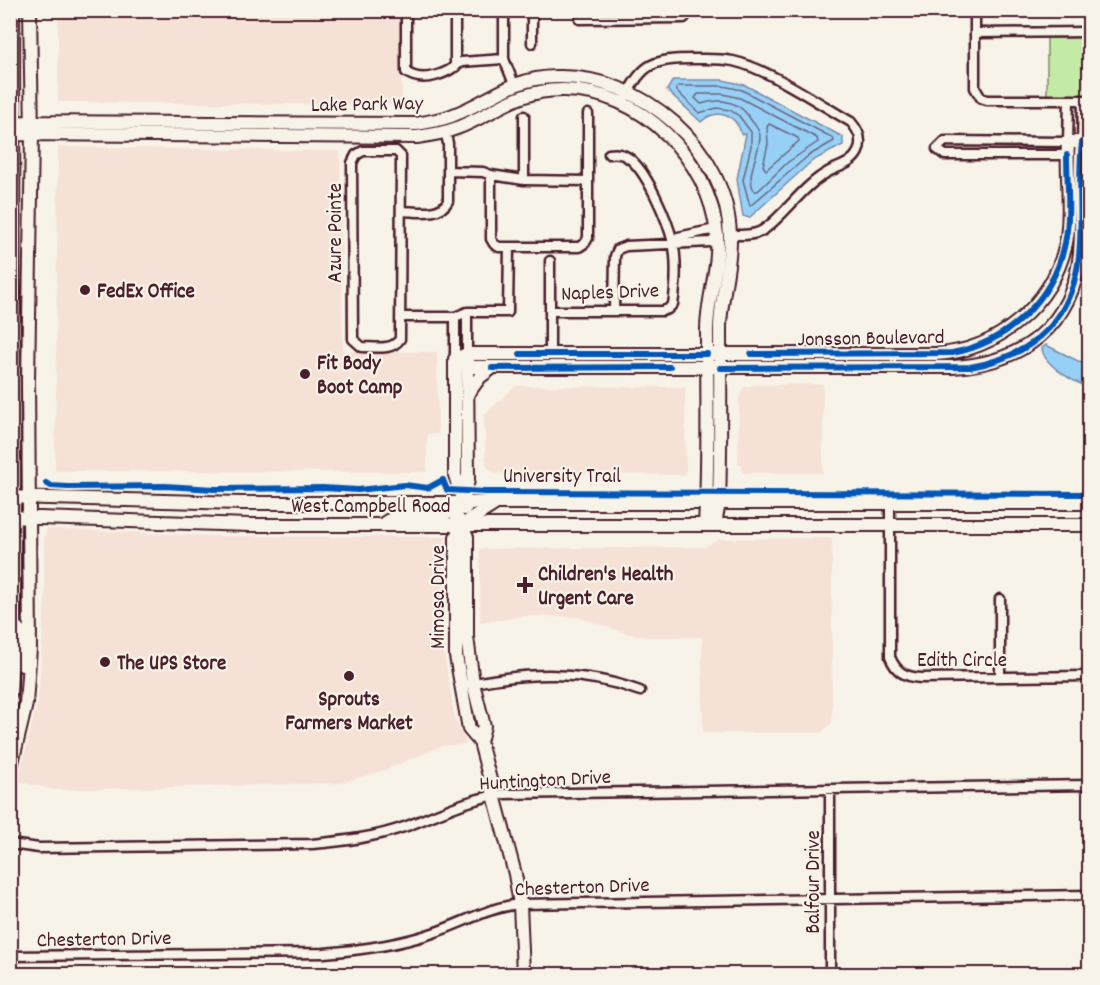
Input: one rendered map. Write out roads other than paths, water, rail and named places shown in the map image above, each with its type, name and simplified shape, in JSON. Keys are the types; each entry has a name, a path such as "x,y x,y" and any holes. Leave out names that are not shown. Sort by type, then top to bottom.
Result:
{"street":[{"path":"10,694 14,626 12,517 13,10"},
{"path":"10,771 15,734 28,684 30,648 28,337 32,122 30,10"},
{"path":"406,10 406,72 412,76 435,77 461,62 504,59"},
{"path":"454,10 455,67"},
{"path":"504,10 504,59 512,78"},
{"path":"532,10 532,44"},
{"path":"975,10 975,88 981,98 987,100 1086,100"},
{"path":"580,19 684,18 691,11"},
{"path":"975,33 1089,32"},
{"path":"623,103 641,72 659,61 683,59 733,61 765,73 852,122 858,130 861,139 860,146 853,159 829,171 811,184 766,228 754,234 717,236 711,230 703,231 678,237 673,244"},
{"name":"Lake Park Way","path":"14,128 32,122 416,124 451,116 512,78 574,77 604,81 629,91 663,114 702,154 711,168 728,212 730,261 721,309 719,503 710,524"},
{"name":"Lake Park Way","path":"14,128 32,135 408,138 444,132 468,123 507,102 542,92 579,91 623,103 662,129 694,168 710,201 717,236 717,258 706,331 706,503 710,524"},
{"name":"Jonsson Boulevard","path":"461,356 951,353 979,345 1009,329 1030,311 1049,284 1059,263 1066,242 1068,220 1069,100"},
{"name":"Jonsson Boulevard","path":"467,368 952,367 984,364 1013,355 1047,332 1075,283 1080,255 1086,100"},
{"path":"490,175 491,239 494,244 509,247 579,247 588,237 588,114"},
{"path":"524,116 524,180"},
{"path":"444,132 448,143 448,201 437,211 401,211 400,317 455,317 467,312 508,312 509,247"},
{"path":"1067,149 945,141 937,149 945,155 981,155 1085,148"},
{"path":"981,142 981,155"},
{"name":"Azure Pointe","path":"400,317 400,339 391,347 362,347 353,339 352,163 356,155 363,151 396,151 399,153 401,211"},
{"path":"609,154 618,153 628,157 638,166 647,179 673,244"},
{"path":"448,171 475,171 524,180 588,181"},
{"path":"615,311 615,256 618,249 626,246 673,244"},
{"name":"Naples Drive","path":"550,311 662,311 671,306 674,298 673,244"},
{"path":"550,261 550,354"},
{"path":"455,474 458,507 472,523 496,503 474,490 468,480 461,425 461,356 467,312"},
{"path":"455,317 461,356 467,368 467,395 455,474 449,494 440,504 458,507"},
{"path":"683,354 699,341 706,331"},
{"path":"13,338 28,337"},
{"path":"951,353 952,367"},
{"path":"591,354 591,368"},
{"path":"467,395 480,377 492,368"},
{"path":"458,507 468,480"},
{"name":"West Campbell Road","path":"12,497 241,503 440,504"},
{"path":"241,503 243,524"},
{"name":"West Campbell Road","path":"383,525 401,514 496,503 1089,503"},
{"name":"Edith Circle","path":"890,503 889,644 893,665 908,677 1089,676"},
{"path":"576,525 588,516 596,504"},
{"path":"603,525 620,504"},
{"name":"West Campbell Road","path":"12,517 243,524 383,525 472,523 890,525 1087,522"},
{"name":"Mimosa Drive","path":"472,523 467,537 466,637 473,683 484,726 480,742"},
{"name":"Mimosa Drive","path":"472,523 456,537 456,656 469,729 480,742 515,874 520,904 523,975"},
{"path":"1000,599 1000,677"},
{"path":"455,621 467,614"},
{"path":"14,626 20,630 23,673 28,684"},
{"path":"460,686 513,676 565,674 618,683 640,691"},
{"name":"Huntington Drive","path":"10,844 39,848 341,842 386,833 461,803 495,795 1089,785"},
{"name":"Balfour Drive","path":"830,790 830,975"},
{"name":"Chesterton Drive","path":"10,956 324,953 360,950 410,940 449,927 487,910 520,904 1089,895"}],"water":[{"path":"673,80 723,80 745,85 843,137 843,145 812,161 749,218 743,216 737,179 746,134 741,134 735,122 725,115 713,115 701,122 667,90"},
{"path":"1046,345 1078,361 1089,363 1089,387 1076,382 1054,367 1044,354 1042,348"}],"place":[{"name":"FedEx Office","path":"85,290"},
{"name":"Fit Body Boot Camp","path":"305,374"},
{"name":"Children's Health Urgent Care","path":"525,585"},
{"name":"The UPS Store","path":"105,662"},
{"name":"Sprouts Farmers Market","path":"349,676"}]}
